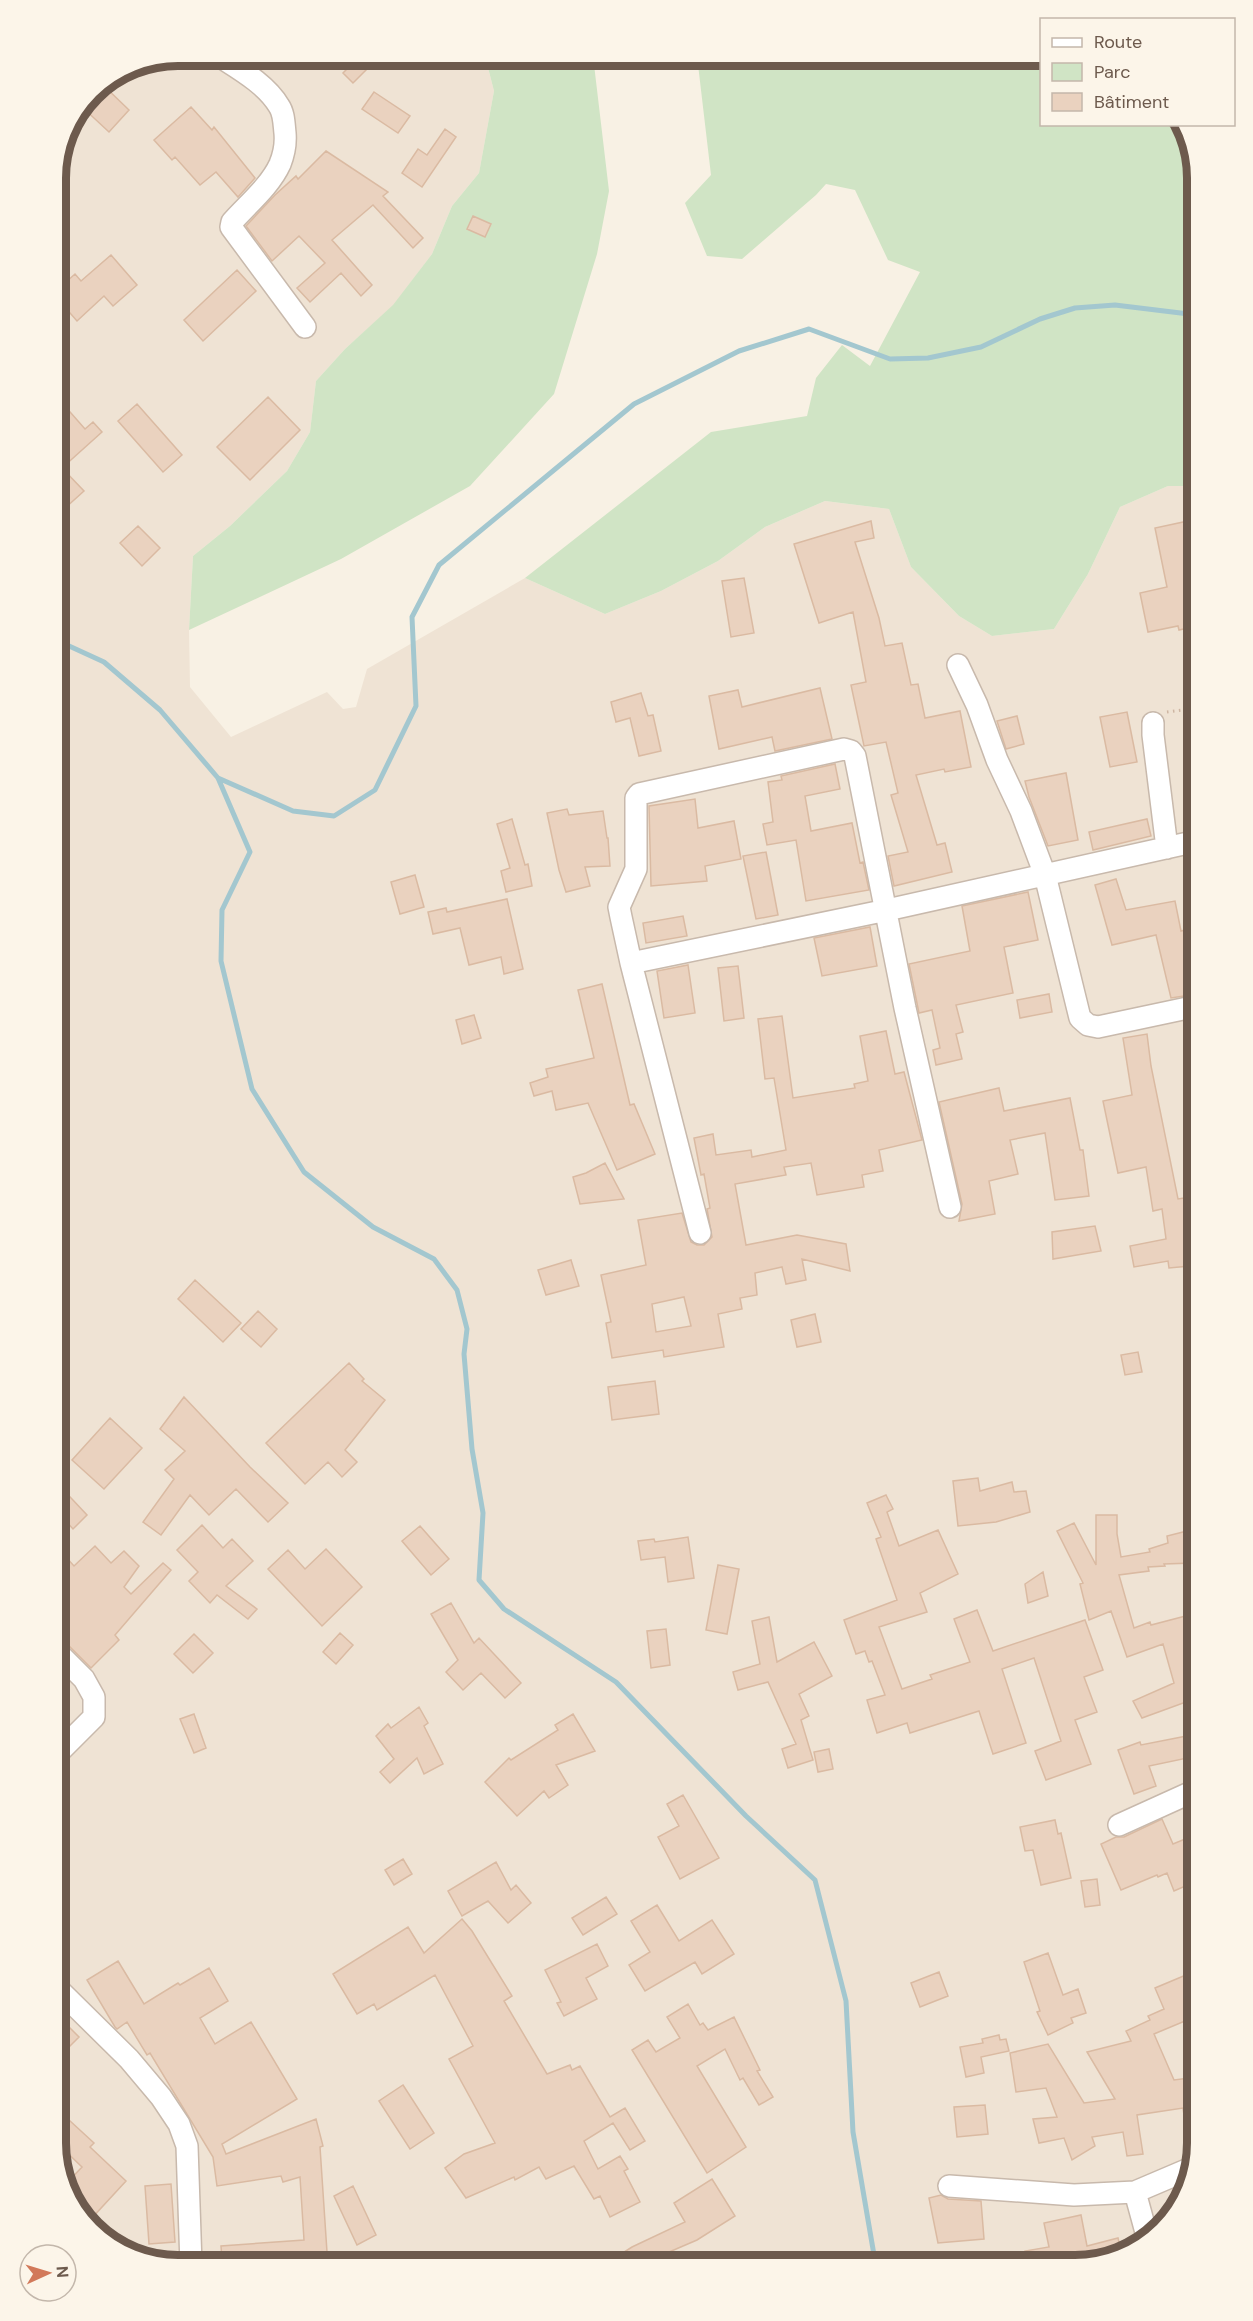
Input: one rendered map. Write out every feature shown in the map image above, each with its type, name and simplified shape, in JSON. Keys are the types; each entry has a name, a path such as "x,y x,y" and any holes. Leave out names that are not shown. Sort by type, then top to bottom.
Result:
{"street":[{"path":"235,66 246,73 280,107 285,138 284,152 279,166 232,222 231,227 305,327"},
{"path":"958,666 1021,811 1045,875 1080,1018 1088,1025 1098,1027 1187,1008"},
{"path":"1153,723 1167,848"},
{"path":"700,1233 631,963 620,907 636,869 634,806 639,794 844,749 851,751 855,756 924,1096 950,1207"},
{"path":"631,963 887,910 1187,843"},
{"path":"66,1662 84,1679 94,1697 94,1717 66,1745"},
{"path":"1119,1825 1187,1797"},
{"path":"66,1998 129,2059 161,2097 179,2124 187,2146 191,2255"},
{"path":"950,2186 1074,2196 1135,2192 1183,2172"},
{"path":"1135,2192 1145,2230"}],"path":[{"path":"1153,723 1159,713 1187,709"}],"shaded area":[{"path":"171,66 488,66 494,91 479,173 452,206 432,254 393,306 345,349 316,381 310,432 287,471 230,526 193,556 189,630 190,687 231,737 327,692 343,709 356,707 367,669 525,578 605,614 661,591 718,561 765,527 825,501 889,509 911,567 959,616 992,636 1054,629 1088,574 1120,507 1168,486 1187,486 1187,2143 1181,2179 1168,2205 1154,2222 1131,2240 1097,2253 1075,2255 171,2255 142,2249 116,2236 99,2222 81,2199 68,2165 66,2143 66,171 70,149 81,122 104,94 122,81 149,70"}],"green space":[{"path":"488,66 594,66 609,191 597,254 554,394 470,486 341,559 189,630 193,556 230,526 287,471 310,432 316,381 345,349 393,305 432,254 452,206 479,173 494,91"},
{"path":"698,66 1040,66 1040,126 1174,126 1181,142 1187,171 1187,486 1168,486 1120,507 1088,574 1054,629 992,636 959,616 911,567 889,509 825,501 765,527 718,561 661,591 605,614 525,578 711,432 807,416 816,378 842,345 870,366 920,272 888,260 855,190 826,184 742,259 707,256 685,203 711,175"}],"building":[{"path":"350,66 370,66 353,83 343,73"},
{"path":"108,90 129,110 109,132 88,112"},
{"path":"374,92 410,116 398,133 362,109"},
{"path":"191,107 212,130 214,127 255,178 238,197 216,172 200,185 175,157 172,160 154,140"},
{"path":"445,129 456,137 422,187 402,173 418,149 427,155"},
{"path":"326,151 388,192 383,196 423,238 413,248 373,205 332,240 372,285 361,296 341,273 310,302 297,288 325,263 299,236 272,261 246,226 275,195 296,176 298,179"},
{"path":"473,216 491,224 485,237 467,229"},
{"path":"111,255 137,285 113,306 104,296 77,321 66,308 66,282 75,274 81,281"},
{"path":"237,270 256,291 203,341 184,320"},
{"path":"268,397 300,430 250,480 217,447"},
{"path":"137,404 182,455 163,472 118,421"},
{"path":"66,407 85,429 93,422 102,432 66,464"},
{"path":"66,472 84,491 66,507"},
{"path":"871,521 874,538 855,542 879,618 885,646 902,643 911,685 918,684 925,718 960,711 971,767 945,772 944,769 916,775 937,845 945,843 952,872 894,886 888,856 908,852 891,795 898,793 886,742 864,746 851,685 866,682 853,612 819,623 794,544"},
{"path":"1187,521 1187,628 1179,630 1178,626 1148,632 1140,593 1167,587 1155,528"},
{"path":"138,526 160,548 142,566 120,543"},
{"path":"744,578 754,633 731,637 722,581"},
{"path":"820,688 832,739 775,751 772,737 719,749 709,696 738,690 742,707"},
{"path":"641,693 648,716 653,715 661,751 639,756 630,718 616,722 611,702"},
{"path":"1127,712 1137,762 1110,767 1100,717"},
{"path":"1017,716 1024,744 1006,749 997,721"},
{"path":"835,764 840,789 805,796 811,831 852,823 860,863 863,862 869,890 806,901 796,840 767,845 763,824 773,822 768,782 782,780 781,776"},
{"path":"1066,773 1078,840 1048,846 1025,781"},
{"path":"695,799 698,828 734,821 741,859 705,866 707,881 651,886 649,806"},
{"path":"567,809 569,815 603,811 610,866 585,867 590,886 566,892 547,813"},
{"path":"512,819 525,865 528,864 532,886 506,892 501,871 510,868 497,824"},
{"path":"1147,819 1151,836 1093,850 1089,832"},
{"path":"766,852 778,915 756,919 743,856"},
{"path":"415,875 424,907 400,914 391,882"},
{"path":"1116,879 1126,910 1175,901 1181,931 1187,930 1187,996 1171,998 1156,935 1112,945 1095,885"},
{"path":"1028,892 1038,940 1004,947 1013,993 956,1005 963,1032 956,1034 962,1059 936,1065 933,1050 940,1048 932,1010 919,1013 909,964 970,951 962,906"},
{"path":"507,899 523,969 504,974 501,957 469,965 460,928 433,934 428,912 446,908 447,912"},
{"path":"683,916 687,936 646,943 643,923"},
{"path":"870,927 877,966 822,976 814,938"},
{"path":"688,965 695,1013 664,1018 657,971"},
{"path":"738,966 744,1018 724,1021 718,968"},
{"path":"602,984 630,1105 634,1104 655,1154 617,1170 588,1103 556,1110 552,1091 534,1096 530,1083 548,1077 546,1069 594,1058 578,990"},
{"path":"1049,994 1052,1012 1020,1018 1017,1000"},
{"path":"474,1015 481,1038 462,1044 456,1020"},
{"path":"782,1016 793,1098 855,1088 854,1084 868,1081 860,1036 886,1031 895,1074 904,1072 922,1140 879,1150 883,1171 862,1175 864,1187 817,1195 811,1163 784,1167 786,1175 735,1184 746,1245 797,1235 846,1244 850,1271 802,1259 806,1280 786,1284 782,1267 755,1273 757,1295 740,1298 742,1309 718,1314 724,1347 664,1357 663,1350 612,1358 606,1323 611,1322 601,1275 646,1265 638,1220 682,1213 691,1242 704,1245 712,1237 704,1174 701,1175 694,1138 713,1134 716,1155 751,1150 752,1157 786,1150 774,1078 765,1079 758,1019","holes":["684,1297 691,1326 656,1332 652,1304"]},
{"path":"1147,1034 1151,1066 1178,1199 1187,1198 1187,1266 1169,1268 1168,1261 1134,1267 1130,1246 1166,1239 1162,1209 1153,1211 1146,1167 1118,1173 1103,1101 1132,1095 1123,1038"},
{"path":"999,1088 1004,1111 1070,1098 1080,1150 1083,1150 1089,1196 1055,1200 1045,1133 1010,1140 1018,1174 989,1181 995,1214 959,1221 962,1204 939,1102"},
{"path":"605,1163 624,1199 580,1204 573,1177"},
{"path":"1095,1226 1101,1251 1053,1259 1052,1232"},
{"path":"571,1260 579,1286 546,1295 538,1270"},
{"path":"195,1280 241,1323 223,1342 178,1299"},
{"path":"258,1311 277,1329 261,1347 241,1329"},
{"path":"815,1314 821,1342 797,1347 791,1320"},
{"path":"1138,1352 1142,1372 1125,1375 1121,1355"},
{"path":"349,1363 364,1379 362,1381 385,1400 345,1450 357,1462 342,1477 328,1462 305,1484 266,1443"},
{"path":"655,1381 659,1414 612,1420 608,1387"},
{"path":"184,1397 250,1467 288,1503 268,1522 236,1489 209,1515 190,1495 161,1535 143,1522 174,1479 165,1470 185,1451 160,1429"},
{"path":"110,1418 142,1448 104,1489 72,1460"},
{"path":"978,1478 980,1491 1012,1482 1014,1492 1026,1491 1030,1512 996,1522 958,1526 953,1481"},
{"path":"66,1493 87,1515 73,1529 66,1521"},
{"path":"886,1495 893,1509 887,1512 899,1546 938,1530 958,1574 920,1593 927,1612 879,1627 902,1689 932,1679 930,1675 970,1662 954,1619 977,1610 993,1651 1085,1620 1103,1670 1084,1677 1097,1712 1075,1720 1091,1764 1046,1780 1035,1751 1061,1741 1034,1658 1002,1669 1026,1743 993,1754 979,1711 910,1733 907,1723 877,1733 867,1700 885,1695 872,1661 869,1662 865,1651 856,1654 844,1620 897,1600 876,1539 881,1537 867,1503"},
{"path":"1096,1515 1117,1515 1117,1534 1121,1557 1150,1552 1149,1549 1168,1543 1167,1536 1187,1531 1187,1563 1164,1564 1165,1566 1148,1567 1149,1571 1119,1575 1134,1628 1150,1622 1151,1625 1187,1616 1187,1702 1142,1718 1133,1701 1174,1683 1163,1644 1127,1657 1111,1611 1089,1620 1080,1584 1083,1583 1057,1531 1074,1523 1096,1565"},
{"path":"202,1525 223,1548 232,1539 253,1561 226,1586 257,1609 248,1619 217,1595 210,1603 189,1581 198,1572 177,1550"},
{"path":"420,1526 449,1559 431,1575 402,1541"},
{"path":"688,1537 694,1578 668,1582 665,1557 641,1560 638,1541 654,1539 655,1542"},
{"path":"95,1546 111,1563 124,1551 139,1566 124,1587 131,1594 163,1563 171,1570 115,1635 119,1640 91,1668 66,1643 66,1557 74,1566"},
{"path":"326,1549 362,1587 322,1626 268,1569 288,1550 305,1569"},
{"path":"718,1565 739,1569 727,1634 706,1630"},
{"path":"1043,1572 1048,1596 1028,1603 1025,1584"},
{"path":"451,1603 474,1643 479,1638 521,1683 505,1698 481,1673 463,1690 446,1672 458,1660 431,1614"},
{"path":"769,1617 777,1662 814,1642 832,1676 799,1694 809,1716 801,1720 813,1760 788,1768 782,1749 796,1744 768,1682 738,1690 733,1672 760,1664 752,1621"},
{"path":"666,1629 670,1665 651,1668 647,1631"},
{"path":"340,1633 353,1645 336,1664 323,1652"},
{"path":"194,1634 213,1653 193,1673 174,1654"},
{"path":"419,1707 428,1723 424,1726 443,1764 424,1774 417,1758 390,1783 380,1772 394,1759 376,1736 388,1724 391,1728"},
{"path":"194,1714 206,1748 194,1753 180,1719"},
{"path":"573,1714 595,1751 556,1765 568,1785 549,1798 544,1791 517,1816 485,1782 509,1758 511,1760 558,1730 555,1725"},
{"path":"1187,1736 1187,1758 1149,1766 1156,1786 1134,1794 1118,1750 1140,1742 1141,1745"},
{"path":"829,1749 833,1769 818,1772 814,1752"},
{"path":"683,1795 719,1858 680,1879 658,1837 679,1826 667,1804"},
{"path":"1162,1819 1173,1844 1187,1838 1187,1885 1174,1891 1167,1873 1121,1890 1101,1844 1116,1837 1124,1837"},
{"path":"1055,1820 1058,1834 1061,1833 1071,1878 1041,1885 1033,1850 1025,1851 1020,1827"},
{"path":"403,1859 412,1874 394,1885 385,1870"},
{"path":"496,1862 511,1890 516,1885 531,1903 508,1923 488,1901 462,1916 448,1891"},
{"path":"1097,1879 1100,1905 1085,1907 1081,1881"},
{"path":"606,1897 617,1914 583,1935 572,1918"},
{"path":"657,1905 679,1941 712,1920 734,1954 702,1974 695,1962 645,1991 629,1965 650,1952 631,1921"},
{"path":"462,1919 472,1931 512,1996 504,2001 547,2074 570,2065 572,2070 580,2066 610,2117 625,2108 645,2141 630,2150 613,2123 584,2141 598,2169 620,2156 628,2169 624,2171 640,2202 610,2217 600,2196 594,2199 574,2166 546,2179 539,2167 515,2180 514,2177 466,2198 445,2168 464,2154 495,2143 449,2059 473,2046 435,1975 377,2010 374,2004 357,2014 333,1974 408,1927 424,1953"},
{"path":"597,1944 608,1966 586,1978 597,1999 564,2016 557,2003 561,2002 545,1970"},
{"path":"1048,1953 1063,1995 1078,1989 1086,2013 1071,2018 1073,2023 1048,2035 1037,2012 1040,2011 1024,1962"},
{"path":"118,1961 144,2004 178,1983 180,1985 209,1968 228,2001 200,2018 215,2044 251,2022 297,2099 222,2144 226,2154 316,2119 323,2146 320,2147 327,2252 288,2255 222,2255 221,2246 304,2240 300,2177 283,2182 281,2176 217,2186 213,2157 150,2053 147,2055 127,2022 117,2029 115,2027 87,1980"},
{"path":"939,1972 948,1996 920,2007 911,1983"},
{"path":"1187,1975 1187,2020 1154,2034 1174,2080 1187,2078 1187,2137 1183,2108 1137,2115 1143,2154 1127,2156 1123,2132 1092,2137 1095,2146 1072,2160 1064,2138 1039,2143 1033,2119 1057,2117 1046,2088 1016,2092 1010,2053 1048,2044 1084,2103 1115,2099 1087,2052 1131,2041 1126,2031 1150,2020 1148,2016 1164,2009 1155,1988"},
{"path":"688,2004 700,2025 703,2023 708,2030 734,2017 760,2070 757,2071 773,2097 759,2105 743,2078 740,2080 725,2049 697,2066 746,2147 707,2173 632,2050 648,2040 656,2052 680,2038 667,2017"},
{"path":"66,2024 79,2037 66,2050"},
{"path":"999,2035 1000,2040 1006,2039 1009,2051 981,2057 984,2073 966,2077 960,2047 983,2043 982,2039"},
{"path":"403,2085 434,2133 410,2149 379,2101"},
{"path":"985,2105 988,2134 957,2137 954,2107"},
{"path":"69,2120 94,2143 90,2147 126,2181 94,2216 81,2199 72,2178 82,2167 67,2152 66,2123"},
{"path":"712,2179 735,2216 697,2240 662,2255 620,2255 685,2222 674,2203"},
{"path":"171,2184 175,2242 149,2244 145,2186"},
{"path":"353,2186 376,2235 357,2245 334,2196"},
{"path":"941,2195 948,2199 981,2201 984,2239 938,2243 929,2198"},
{"path":"1081,2215 1087,2246 1118,2238 1120,2245 1090,2254 1026,2255 1025,2251 1049,2247 1044,2223"}],"waterway":[{"path":"218,778 293,811 334,816 375,790 416,706 412,617 439,565 634,404 739,351 809,329 890,359 928,358 981,347 1040,319 1075,308 1115,305 1187,314"},
{"path":"66,645 104,662 160,710 218,778 250,852 222,910 221,961 252,1089 304,1172 373,1227 434,1259 457,1290 467,1329 464,1354 472,1449 483,1513 479,1580 504,1609 616,1682 746,1816 815,1880 846,2001 853,2132 874,2255"}]}
